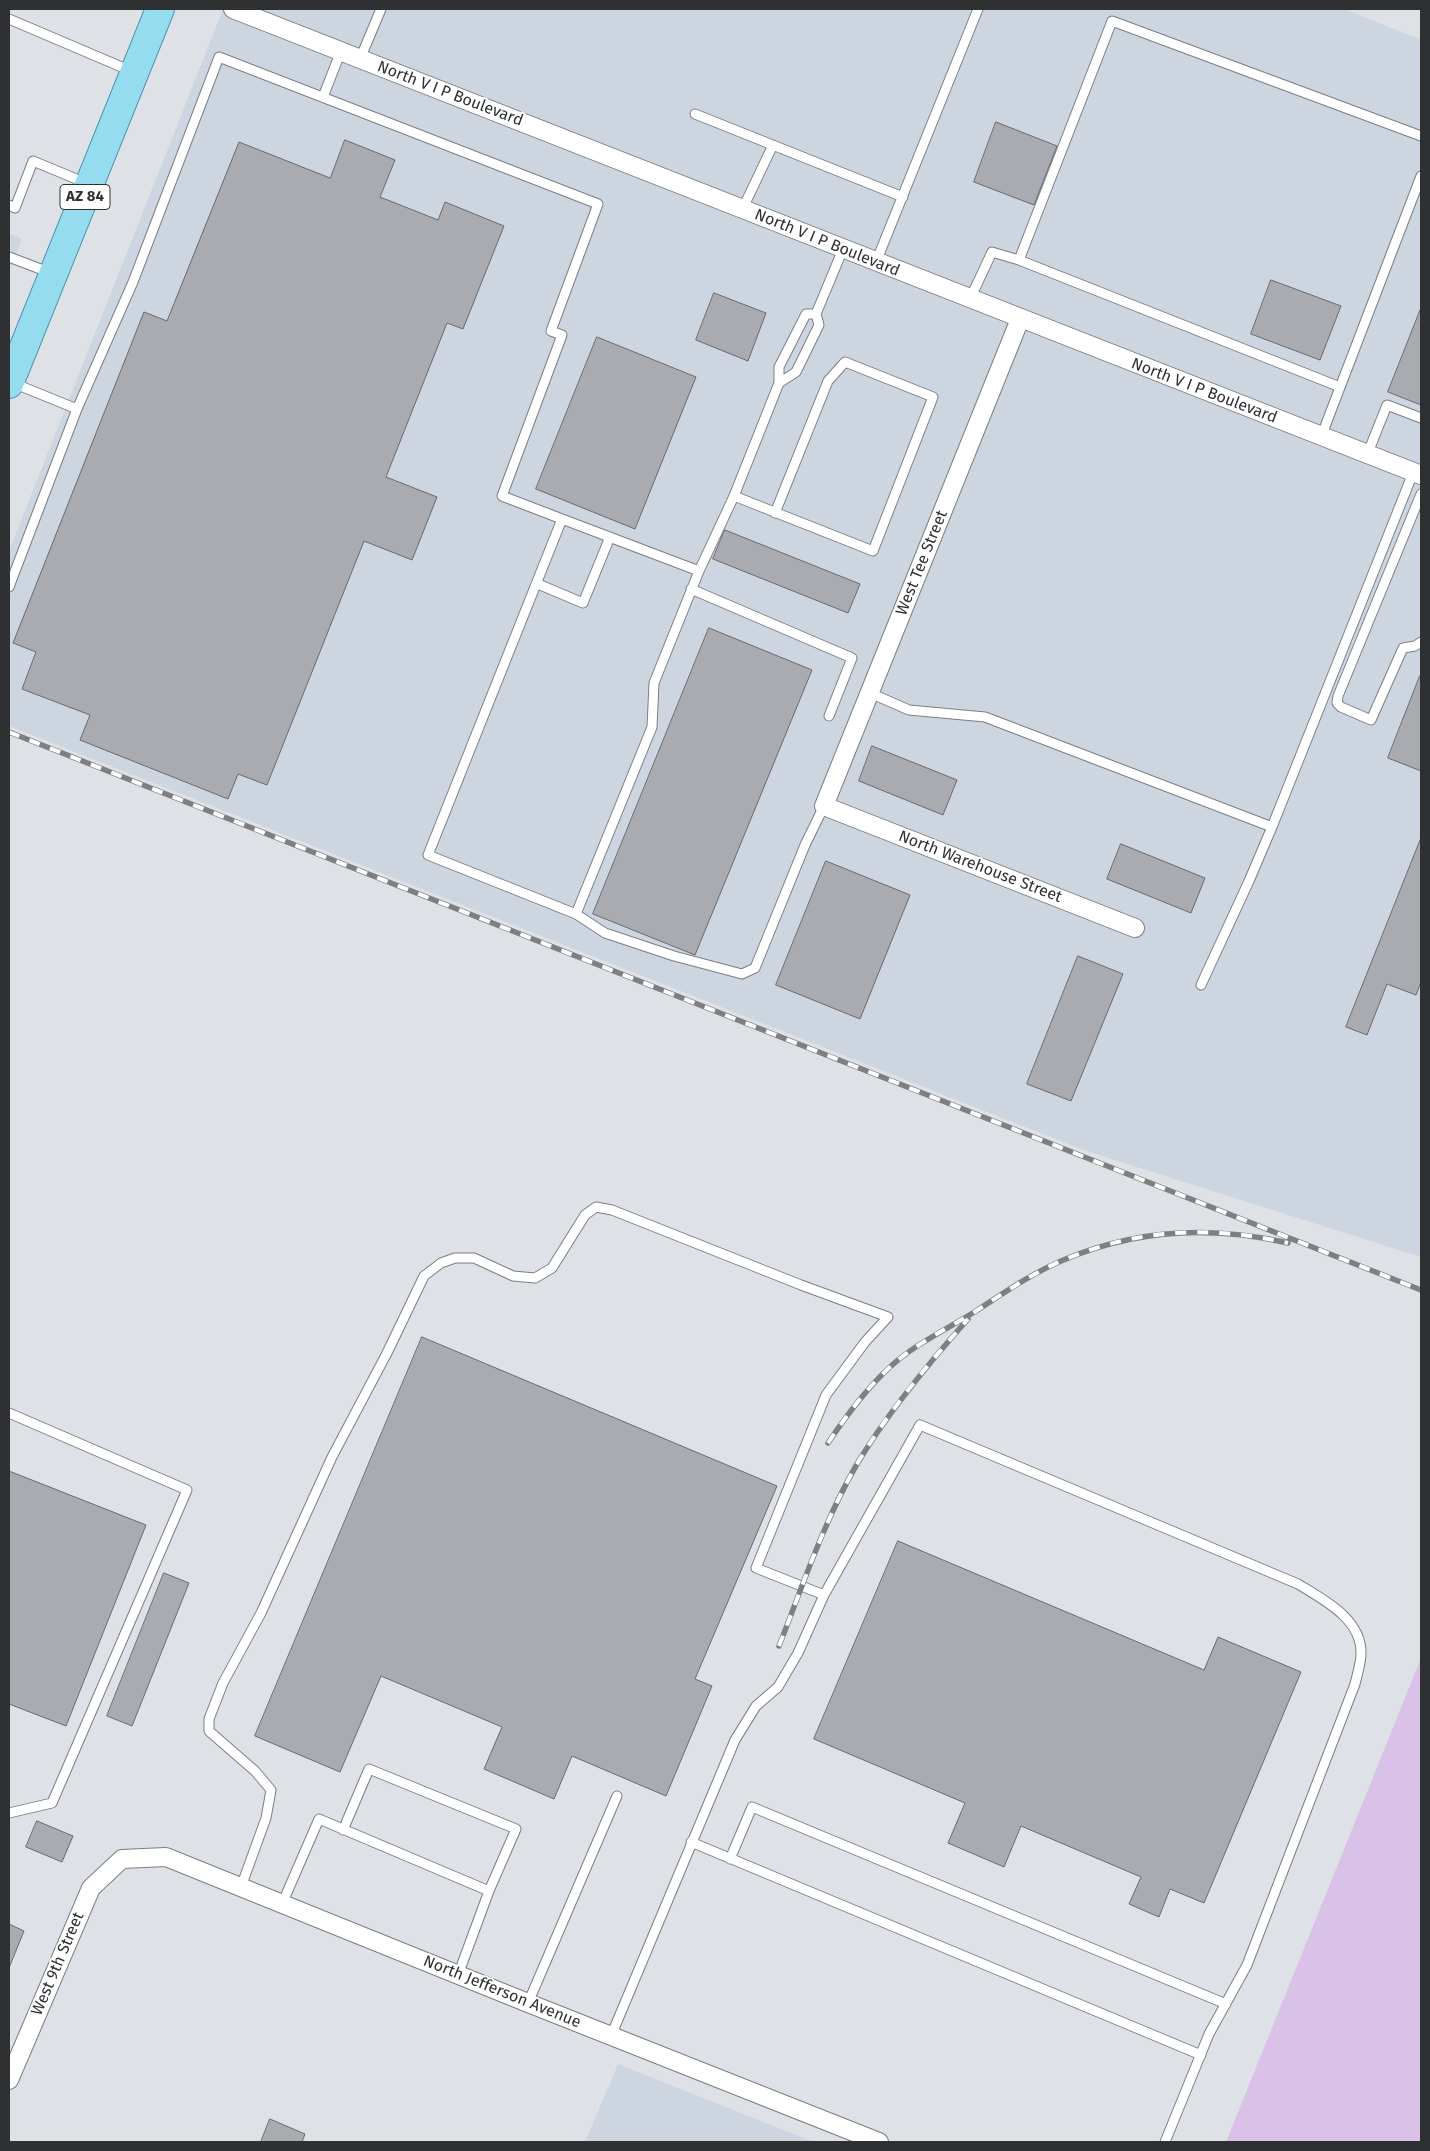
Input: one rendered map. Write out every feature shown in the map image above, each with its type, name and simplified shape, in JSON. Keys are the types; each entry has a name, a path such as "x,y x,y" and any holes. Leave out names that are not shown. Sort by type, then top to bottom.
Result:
{"main road":[{"name":"AZ 84","path":"9,383 160,9"}],"street":[{"name":"North V I P Boulevard","path":"233,9 1417,474"},
{"name":"West Tee Street","path":"824,806 1020,319"},
{"name":"North Warehouse Street","path":"824,806 1135,928"},
{"name":"North Jefferson Avenue","path":"122,1858 166,1857 879,2142"},
{"name":"West 9th Street","path":"9,2080 91,1888 122,1858"}],"lane":[{"path":"360,59 381,9"},
{"path":"876,262 978,9"},
{"path":"9,19 134,73"},
{"path":"1019,260 1112,21 1421,136"},
{"path":"323,97 340,51"},
{"path":"9,587 77,409 133,282 219,57 598,204 551,331 562,335 502,496 699,571"},
{"path":"695,114 903,197"},
{"path":"742,210 773,145"},
{"path":"12,206 33,161 89,185"},
{"path":"1321,436 1421,176"},
{"path":"779,383 796,372 820,325 816,314 843,249"},
{"path":"970,299 992,252 1019,260 1340,387"},
{"path":"9,257 54,274"},
{"path":"576,914 652,727 654,683 691,589 734,496 779,383 779,367 806,314 816,314"},
{"path":"734,496 775,513 873,551 933,397 845,362 828,381 775,513"},
{"path":"9,383 77,409"},
{"path":"1367,454 1387,406 1421,418"},
{"path":"1201,985 1272,827 1417,474"},
{"path":"1421,494 1338,696 1337,703 1341,708 1371,720 1403,648 1415,646 1421,642"},
{"path":"562,519 538,584 428,855 576,914 606,933 674,956 742,974 755,968 805,845 824,806"},
{"path":"538,584 583,602 610,537"},
{"path":"691,589 852,658 829,716"},
{"path":"870,693 909,710 985,717 1272,827"},
{"path":"241,1887 266,1818 271,1790 255,1771 209,1731 209,1718 223,1683 261,1613 332,1457 387,1353 424,1276 441,1263 455,1258 474,1258 513,1276 534,1278 552,1268 585,1215 596,1206 612,1210 888,1317 865,1342 826,1395 756,1568 824,1595"},
{"path":"9,1413 187,1490 52,1803 9,1813"},
{"path":"610,2036 735,1740 756,1706 778,1687 798,1653 824,1595 920,1425 1298,1584 1332,1604 1354,1626 1361,1653 1355,1684 1247,1964 1210,2034 1166,2142"},
{"path":"343,1830 368,1769 516,1829 489,1891 458,1975"},
{"path":"528,2003 617,1796"},
{"path":"730,1859 752,1807 1226,2004"},
{"path":"282,1904 319,1819 489,1891"},
{"path":"691,1842 1201,2055"}],"shaded area":[{"path":"223,9 1344,9 1421,40 1421,1257 1086,1151 9,726 9,551"},
{"path":"9,233 22,239 9,272"},
{"path":"1421,1658 1421,2142 1226,2142"},
{"path":"618,2064 814,2142 585,2142"}],"building":[{"path":"996,122 1057,146 1034,205 974,182"},
{"path":"345,140 395,160 380,197 438,220 445,202 504,226 463,329 447,323 386,477 437,497 412,560 364,541 267,785 238,774 228,799 80,740 90,715 22,689 36,652 13,643 144,312 167,321 239,142 330,178"},
{"path":"1271,280 1341,306 1320,360 1251,334"},
{"path":"714,293 766,313 748,361 696,340"},
{"path":"1421,308 1421,405 1388,392"},
{"path":"597,337 696,377 635,529 536,489"},
{"path":"725,530 860,584 848,613 713,559"},
{"path":"709,628 812,670 695,955 593,914"},
{"path":"1421,676 1421,771 1388,758"},
{"path":"872,746 957,780 943,815 859,781"},
{"path":"1421,838 1421,982 1416,995 1387,984 1367,1035 1346,1027"},
{"path":"1121,844 1205,878 1191,913 1107,879"},
{"path":"826,861 910,895 860,1019 776,985"},
{"path":"1078,956 1123,974 1071,1101 1027,1084"},
{"path":"422,1337 777,1486 695,1679 712,1686 666,1796 572,1756 554,1799 484,1769 502,1727 381,1676 340,1772 255,1736"},
{"path":"9,1471 146,1525 66,1726 9,1704"},
{"path":"898,1541 1204,1670 1218,1637 1301,1672 1204,1903 1170,1889 1159,1917 1129,1904 1141,1877 1021,1826 1004,1867 948,1843 965,1803 814,1739"},
{"path":"164,1573 189,1583 132,1726 107,1716"},
{"path":"37,1821 73,1836 62,1862 26,1847"},
{"path":"9,1924 24,1931 9,1968"},
{"path":"270,2119 305,2134 302,2142 261,2142"}],"railway":[{"path":"9,732 1421,1290"},
{"path":"828,1443 849,1413 881,1375 900,1359 1018,1284 1061,1261 1117,1242 1173,1233 1230,1234 1288,1243"},
{"path":"779,1646 824,1531 857,1464 909,1389 968,1319"}]}
